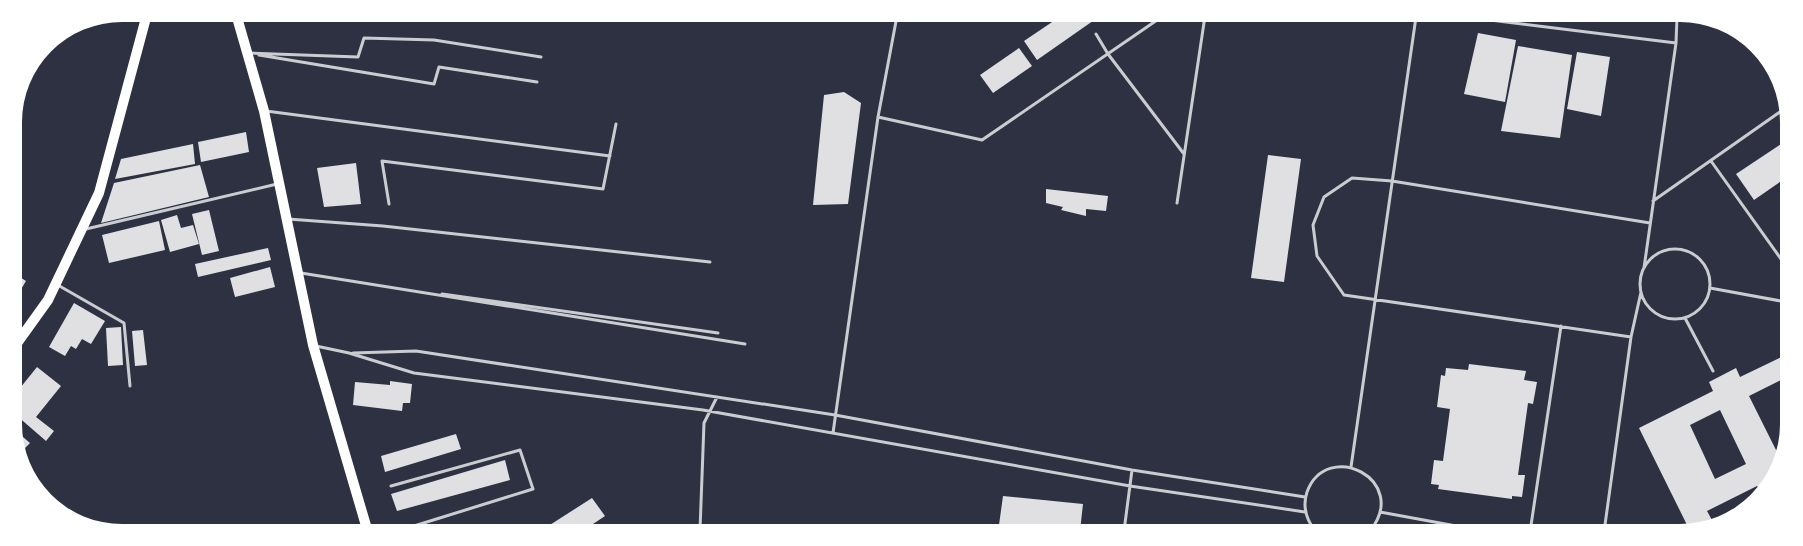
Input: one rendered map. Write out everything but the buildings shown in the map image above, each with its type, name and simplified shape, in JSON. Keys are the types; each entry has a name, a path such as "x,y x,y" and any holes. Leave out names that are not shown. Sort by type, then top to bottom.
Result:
{"main road":[{"path":"22,336 48,300 99,193 146,22"},
{"path":"238,22 264,111 313,345 365,524"}],"lane":[{"path":"833,433 878,117 896,22"},
{"path":"878,117 982,140 1154,22"},
{"path":"1177,203 1204,22"},
{"path":"1351,467 1415,22"},
{"path":"1506,22 1676,43"},
{"path":"1644,268 1652,258 1662,252 1674,249 1686,251 1696,256 1704,265 1709,276 1710,288 1702,307 1694,314 1685,318 1673,319 1662,317 1652,311 1645,303 1640,284 1644,268 1676,43 1677,22"},
{"path":"1096,34 1108,54 1184,154"},
{"path":"246,53 358,57 364,38 434,40 541,57"},
{"path":"246,53 434,84 439,66 537,82"},
{"path":"264,111 610,156"},
{"path":"1653,201 1780,112"},
{"path":"390,204 382,161 603,189 616,124"},
{"path":"1710,161 1780,258"},
{"path":"1631,337 1375,298 1344,295 1317,256 1313,225 1324,197 1352,178 1392,180 1650,223"},
{"path":"82,229 278,184"},
{"path":"286,219 383,226 710,262"},
{"path":"297,273 718,333"},
{"path":"297,273 745,344"},
{"path":"56,284 124,323 130,386"},
{"path":"1710,288 1780,301"},
{"path":"1605,523 1631,337 1641,292"},
{"path":"1685,318 1713,371"},
{"path":"1531,523 1561,326"},
{"path":"313,345 349,353 414,373 704,410 1130,486 1305,512"},
{"path":"349,353 416,351 835,415 1132,470 1305,497"},
{"path":"700,524 704,423 717,397"},
{"path":"391,486 520,450 533,489 421,524"},
{"path":"1310,523 1305,512 1305,497 1310,486 1317,476 1327,470 1339,467 1351,467 1362,471 1378,489 1381,500 1376,523"},
{"path":"1125,523 1132,470"},
{"path":"1380,512 1441,523"}]}
